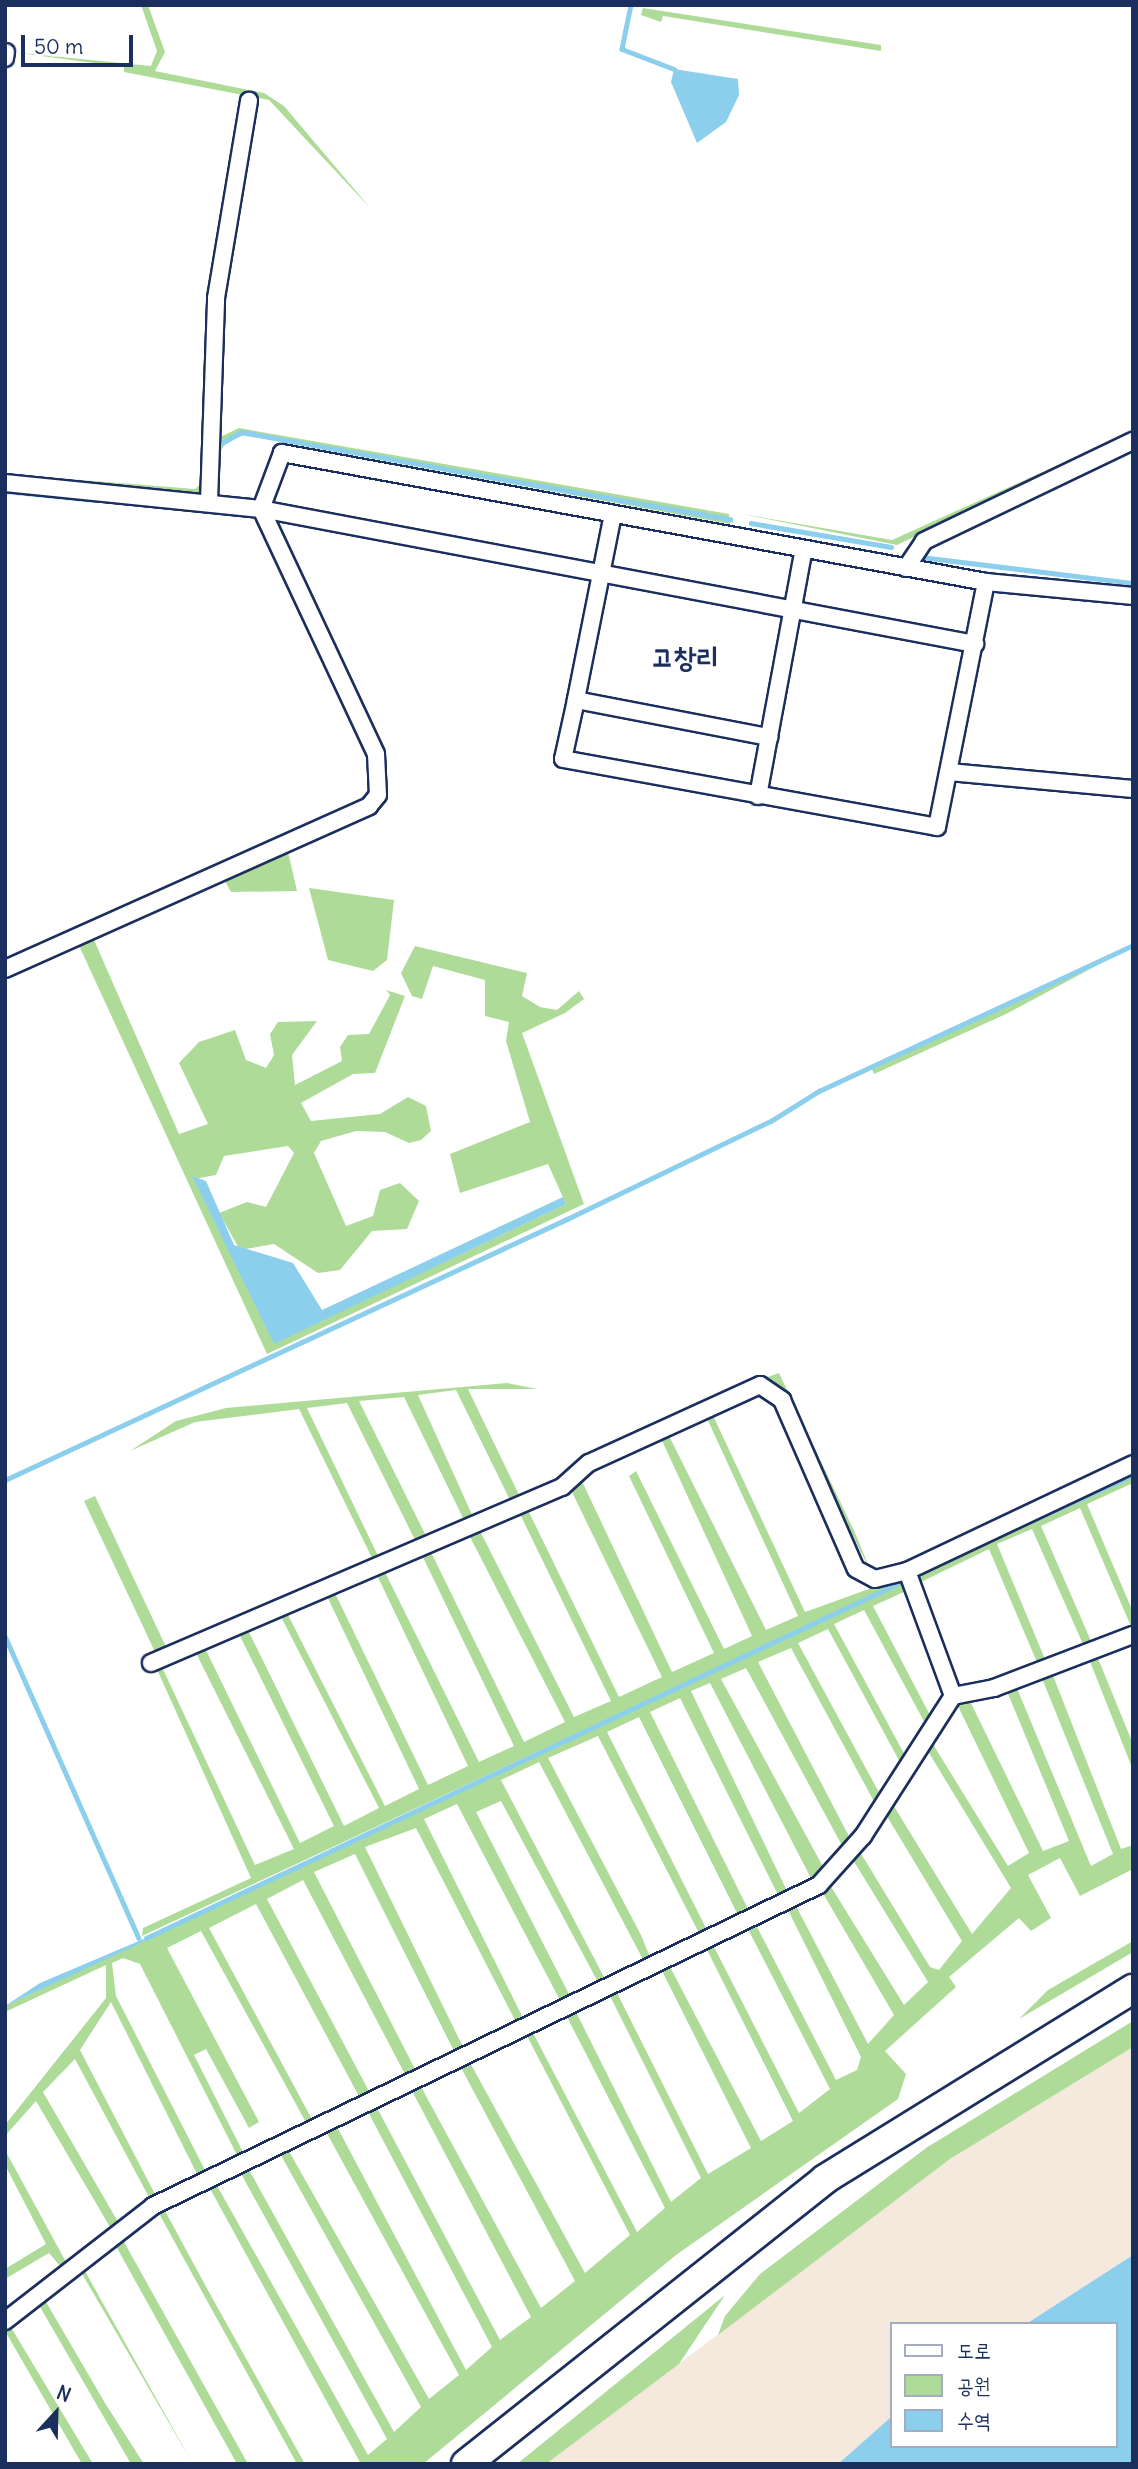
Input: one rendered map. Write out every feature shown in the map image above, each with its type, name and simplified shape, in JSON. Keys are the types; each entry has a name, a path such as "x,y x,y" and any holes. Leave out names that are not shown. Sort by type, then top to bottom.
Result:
{"highway":[{"path":"466,2464 825,2179 1133,1989"}],"street":[{"path":"5,58 6,52"},
{"path":"209,502 216,298 249,101"},
{"path":"906,568 924,541 1133,441"},
{"path":"5,969 369,806 378,795 376,754 261,509 282,453 986,582 1133,596"},
{"path":"5,483 261,509 975,644"},
{"path":"612,514 563,759 758,796 937,828 986,582"},
{"path":"758,796 804,549"},
{"path":"576,700 769,737"},
{"path":"949,772 1133,789"},
{"path":"151,1663 562,1487 589,1463 760,1385 782,1400 856,1569 875,1579 907,1571 1133,1464"},
{"path":"907,1571 953,1696"},
{"path":"5,2321 153,2206 819,1885 863,1836 953,1696 994,1688 1133,1636"}],"shaded area":[{"path":"1133,2047 1133,2255 1029,2322 890,2322 890,2418 838,2464 546,2464 950,2159"}],"green space":[{"path":"141,5 148,5 165,52 155,71 264,93 284,106 371,209 269,100 124,72 124,67 11,52 151,66 157,51"},
{"path":"643,8 881,45 881,51 663,16 661,22 641,15"},
{"path":"239,428 729,514 730,524 244,435 225,443 212,469 214,440"},
{"path":"1133,431 897,545 742,514 892,540"},
{"path":"5,474 195,489 202,483 201,497 5,479"},
{"path":"286,843 297,891 231,892 221,874"},
{"path":"309,888 394,900 387,960 373,971 328,960"},
{"path":"91,933 179,1134 208,1124 179,1063 199,1042 235,1030 246,1060 266,1068 274,1055 270,1034 278,1022 317,1021 292,1055 295,1085 342,1061 340,1047 348,1035 369,1034 390,995 386,990 405,996 375,1073 353,1074 301,1103 311,1121 380,1114 408,1097 426,1106 431,1131 421,1140 409,1143 385,1132 356,1131 321,1141 314,1153 346,1226 373,1216 380,1190 400,1183 419,1201 407,1229 372,1231 340,1270 318,1273 274,1244 240,1250 219,1213 247,1202 266,1207 294,1153 288,1146 224,1156 216,1175 199,1178 274,1343 566,1204 548,1164 460,1193 450,1154 530,1122 506,1041 509,1022 485,1016 485,980 433,966 422,999 412,996 401,973 415,946 527,973 522,996 540,1007 557,1010 579,991 584,999 565,1013 522,1033 584,1204 267,1354 76,939"},
{"path":"1133,946 1006,1014 874,1074 871,1067"},
{"path":"779,1373 871,1572 780,1390 765,1378"},
{"path":"507,1383 537,1389 468,1389 521,1499 511,1502 456,1390 418,1395 474,1519 465,1522 404,1397 359,1401 428,1540 417,1544 347,1403 307,1408 380,1560 374,1562 299,1409 195,1422 130,1451 176,1421 226,1408"},
{"path":"710,1409 805,1612 902,1577 931,1651 904,1592 873,1606 932,1719 927,1727 864,1610 834,1624 907,1759 902,1766 828,1629 798,1643 882,1798 877,1807 791,1648 758,1662 853,1844 846,1853 746,1668 721,1679 827,1874 814,1884 710,1683 691,1691 790,1897 781,1901 680,1698 650,1712 751,1915 741,1921 639,1717 607,1732 710,1936 702,1939 598,1736 548,1758 641,1935 652,1962 646,1965 539,1762 501,1780 606,1981 599,1984 501,1801 476,1812 571,1998 562,2004 457,1804 424,1819 525,2022 518,2026 416,1828 365,1847 465,2051 456,2055 355,1854 314,1872 417,2073 407,2078 303,1880 267,1899 371,2095 361,2100 256,1904 209,1928 314,2123 308,2126 201,1931 167,1948 259,2122 249,2128 206,2049 194,2055 245,2156 239,2159 140,1964 123,1958 112,1963 116,1996 207,2174 199,2178 111,2002 80,2050 157,2198 151,2201 75,2059 43,2092 118,2222 110,2227 36,2101 5,2136 5,2125 106,1998 106,1965 5,2012 5,2006 901,1582 142,1936 143,1928 251,1878 155,1665 160,1663 255,1865 294,1849 194,1649 203,1644 300,1843 334,1826 237,1630 246,1626 344,1826 379,1808 278,1611 285,1609 385,1806 419,1789 325,1592 333,1589 428,1785 468,1766 375,1571 383,1568 479,1762 514,1746 420,1551 429,1548 524,1742 565,1722 467,1531 478,1527 574,1717 611,1701 518,1510 526,1506 619,1697 662,1677 569,1486 580,1477 672,1672 714,1653 629,1476 636,1471 724,1649 752,1636 658,1432 665,1428 766,1630 798,1616 704,1412"},
{"path":"1133,1476 1133,1483 1087,1504 1133,1612 1133,1631 1080,1508 1041,1526 1094,1648 1086,1651 1032,1529 997,1544 1047,1664 1039,1667 989,1549 921,1582 962,1690 916,1576"},
{"path":"95,1496 167,1649 156,1654 84,1501"},
{"path":"1097,1656 1133,1744 1133,1770 1089,1659"},
{"path":"1052,1673 1121,1849 1133,1845 1133,1869 1080,1896 1060,1858 1028,1875 1051,1918 1031,1931 1019,1918 949,1977 956,1987 885,2051 906,2074 898,2099 676,2255 423,2464 361,2464 208,2185 215,2182 368,2455 387,2439 239,2170 247,2166 394,2432 421,2407 278,2150 286,2146 429,2399 459,2375 324,2128 335,2123 466,2370 492,2347 366,2108 375,2104 500,2340 531,2317 410,2087 419,2083 541,2308 575,2281 459,2064 468,2059 585,2273 630,2235 525,2032 531,2029 637,2232 665,2208 565,2013 574,2008 671,2202 701,2178 608,1992 615,1989 708,2174 751,2148 660,1967 668,1963 761,2141 793,2121 705,1946 712,1943 799,2113 830,2089 747,1927 755,1923 836,2080 857,2070 861,2057 787,1908 795,1904 868,2044 894,2015 821,1890 830,1885 904,2005 928,1982 853,1860 860,1852 930,1967 939,1970 962,1941 885,1813 892,1803 972,1934 1011,1888 926,1748 931,1741 1008,1866 1029,1853 957,1704 969,1699 1043,1851 1069,1841 1006,1689 1016,1686 1091,1866 1113,1854 1041,1676"},
{"path":"1133,1941 1133,1952 1019,2019 1048,1990"},
{"path":"1133,2021 1133,2047 950,2159 718,2335 725,2316 760,2274 926,2148"},
{"path":"5,2150 66,2262 60,2266 49,2253 5,2279 5,2269 46,2244 5,2165"},
{"path":"163,2207 305,2464 297,2464 157,2210"},
{"path":"119,2233 248,2464 237,2464 112,2239"},
{"path":"81,2264 193,2464 78,2267"},
{"path":"42,2295 144,2464 131,2464 36,2300"},
{"path":"725,2295 679,2364 546,2464 517,2464"},
{"path":"9,2324 93,2464 82,2464 5,2331"}],"water":[{"path":"674,69 738,79 739,95 726,122 697,143 671,82"},
{"path":"192,1176 206,1181 234,1245 293,1263 322,1310 563,1197 566,1204 274,1344"},
{"path":"146,1938 141,1943 5,2006 40,1983"},
{"path":"1133,2255 1133,2464 838,2464 890,2418 890,2448 1117,2448 1117,2322 1029,2322"}],"waterway":[{"path":"631,5 622,49 674,69"},
{"path":"222,443 241,432 480,475"},
{"path":"485,476 730,519"},
{"path":"5,491 96,500"},
{"path":"751,523 891,547"},
{"path":"921,557 1133,583"},
{"path":"5,1480 567,1219 771,1121 819,1091 1133,945"},
{"path":"1024,1524 1133,1475"},
{"path":"146,1938 901,1582"},
{"path":"5,1636 139,1938"}],"district":[{"name":"고창리","path":"685,657"}]}
